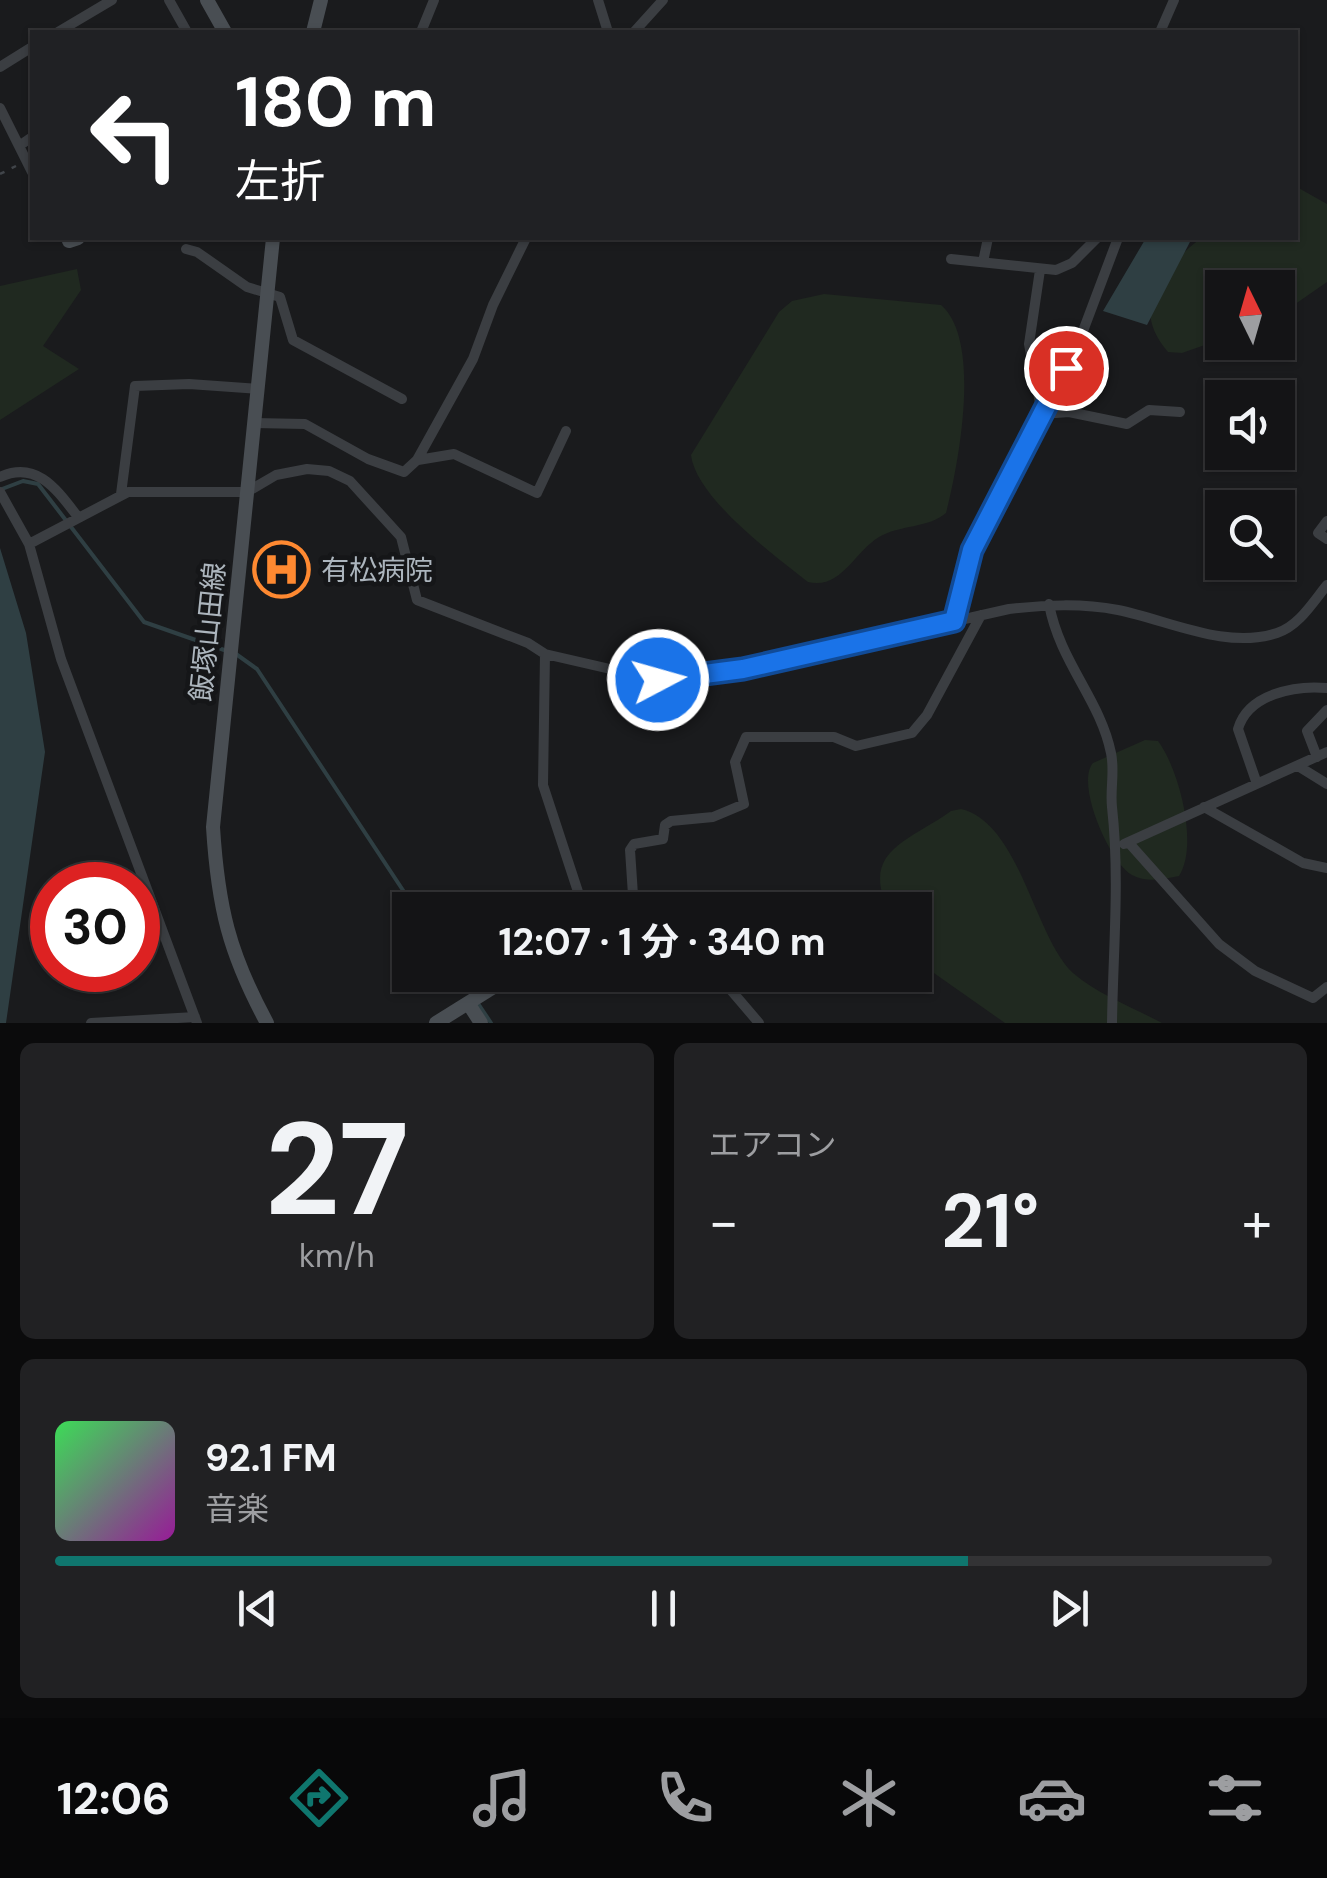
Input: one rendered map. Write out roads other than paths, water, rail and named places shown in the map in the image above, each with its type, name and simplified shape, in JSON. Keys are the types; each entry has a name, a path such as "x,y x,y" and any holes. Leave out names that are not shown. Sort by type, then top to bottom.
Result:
{"main road":[{"path":"207,0 224,30"},
{"path":"313,30 321,0"},
{"name":"飯塚山田線","path":"267,1023 229,944 217,884 214,827 273,240"},
{"path":"436,1023 485,992"},
{"path":"468,1003 481,1023"}],"street":[{"path":"61,30 112,0"},
{"path":"169,0 186,30"},
{"path":"422,30 434,0"},
{"path":"598,0 607,30"},
{"path":"636,30 664,0"},
{"path":"1159,30 1174,0"},
{"path":"0,67 30,49"},
{"path":"0,108 30,168"},
{"path":"19,146 30,139"},
{"path":"254,423 305,424 368,459 404,472 417,460 473,360 492,305 525,240"},
{"path":"983,262 988,240"},
{"path":"951,259 1040,270 1072,264 1095,240"},
{"path":"954,621 972,550 1077,347 1117,240"},
{"path":"186,249 197,252 247,287 280,296 293,340 402,399"},
{"path":"1040,270 1029,344 1042,414"},
{"path":"122,494 136,386 188,384 258,389"},
{"path":"1042,414 1059,411 1127,424 1149,410 1180,412"},
{"path":"417,460 454,454 537,493 566,431"},
{"path":"29,544 136,490 246,492 276,476 307,468 350,481 401,537 416,600 528,643 545,654 658,680 686,680 981,615 1049,604 1115,609 1241,639 1286,629 1327,585"},
{"path":"0,476 19,470 36,473 72,521"},
{"path":"0,492 29,544 61,659 196,1020 91,1023"},
{"path":"1327,521 1318,533 1327,539"},
{"path":"1049,604 1064,658 1106,734 1124,844 1112,1023"},
{"path":"633,892 630,850 639,841 663,839 666,825 671,822 713,817 744,804 736,762 746,737 834,737 856,746 912,733 927,715 981,615"},
{"path":"545,654 543,786 578,892"},
{"path":"1256,781 1238,730 1240,721 1269,696 1294,689 1327,688"},
{"path":"1124,844 1322,754 1307,731 1327,710"},
{"path":"1298,766 1327,784"},
{"path":"1204,807 1303,863 1327,868"},
{"path":"1124,844 1184,909 1255,971 1314,998 1327,987"},
{"path":"733,992 759,1023"}],"waterway":[{"path":"2,489 23,481 38,484 144,622 227,651"},
{"path":"236,654 257,669 404,892"},
{"path":"477,1002 491,1023"}],"place":[{"name":"有松病院","path":"282,570"}]}
